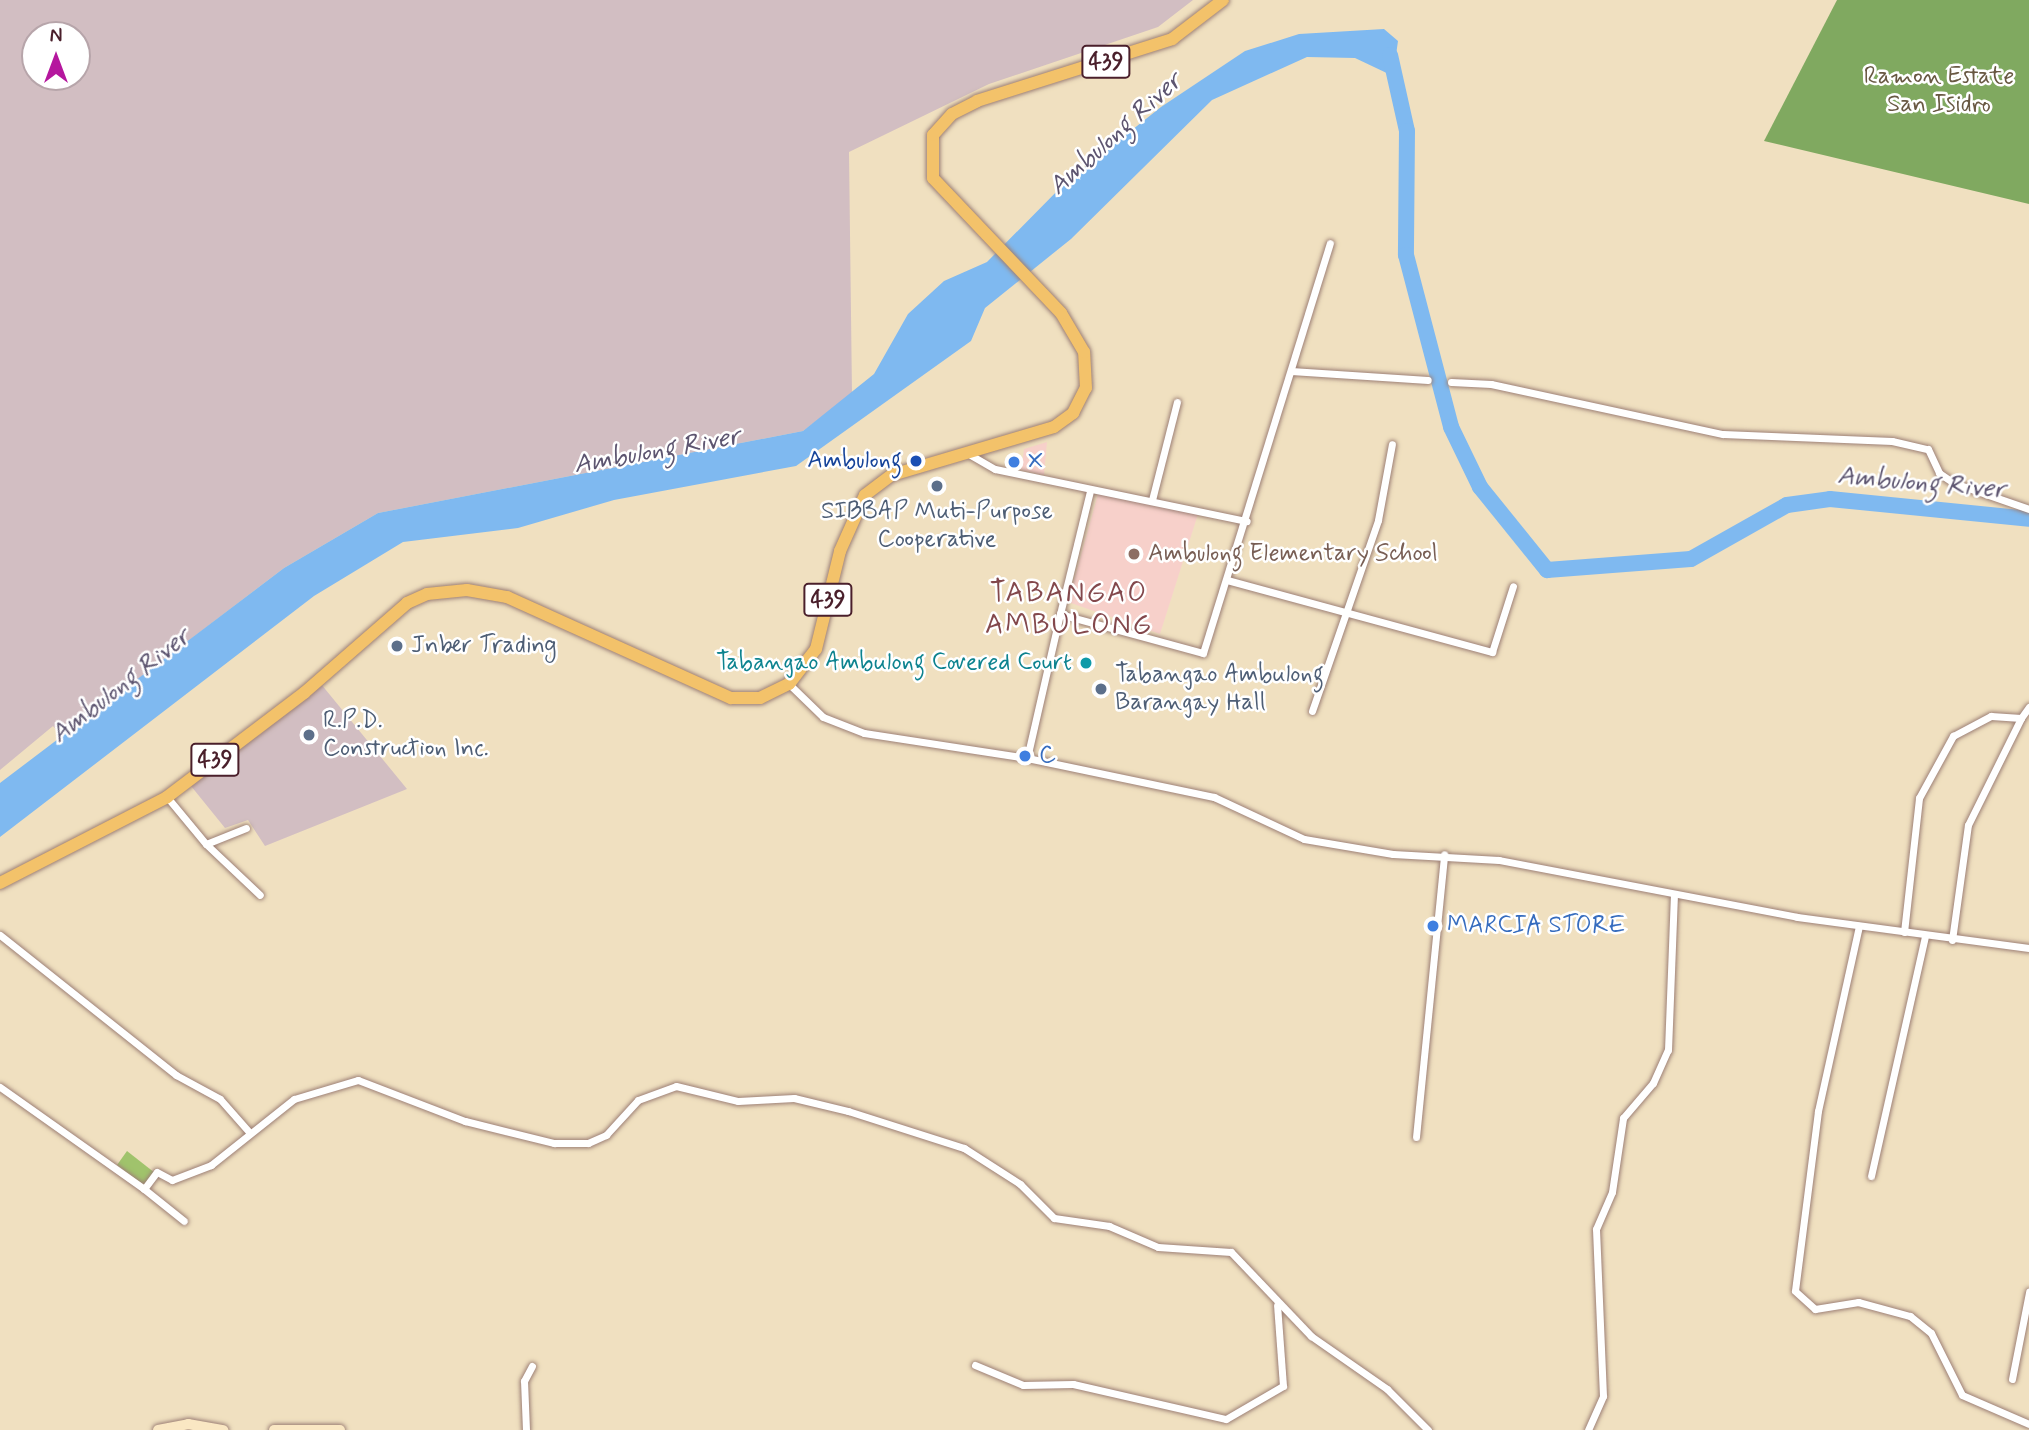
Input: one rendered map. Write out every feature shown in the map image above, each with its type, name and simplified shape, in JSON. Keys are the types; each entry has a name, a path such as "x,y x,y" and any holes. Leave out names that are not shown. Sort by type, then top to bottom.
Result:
{"main road":[{"name":"439","path":"0,883 167,797 304,693 407,603 426,594 467,590 507,597 731,698 760,698 789,684 816,649 855,509 892,475 1054,427 1080,404 1084,352 1061,313 991,244 933,178 929,151 942,124 977,101 1172,39 1223,0"}],"street":[{"path":"1060,614 1203,653 1247,521 1330,243"},
{"path":"1291,371 1428,380"},
{"path":"1451,382 1491,384 1723,434 1916,446 1928,449 1939,473 1954,484 2029,509"},
{"path":"1152,500 1177,402"},
{"path":"1312,710 1378,520 1392,444"},
{"path":"967,453 995,469 1090,491 1152,500 1247,521"},
{"path":"1027,758 1090,491"},
{"path":"1227,580 1492,652 1513,586"},
{"path":"789,684 823,717 844,727 1027,758 1214,797 1304,839 1393,854 1444,854 1925,937 2029,948"},
{"path":"1952,940 1968,825 2029,707"},
{"path":"1903,932 1919,798 1953,736 1991,716 2021,718"},
{"path":"167,797 206,844 260,895"},
{"path":"206,844 246,828"},
{"path":"1416,1137 1444,854"},
{"path":"1588,1430 1603,1396 1596,1228 1612,1192 1623,1118 1653,1083 1668,1050 1674,895"},
{"path":"1859,926 1818,1111 1795,1291 1815,1309 1858,1303 1910,1316 1931,1334 1962,1395 2029,1424"},
{"path":"0,935 176,1075 220,1099 250,1133"},
{"path":"1871,1176 1925,937"},
{"path":"144,1189 158,1172 172,1180 211,1165 294,1099 358,1080 465,1121 554,1143 588,1143 606,1136 639,1100 676,1086 738,1101 804,1100 942,1136 999,1169 1054,1218 1109,1226 1158,1247 1223,1247 1278,1305 1387,1389 1428,1430"},
{"path":"0,1087 144,1189 184,1221"},
{"path":"2012,1379 2029,1292"},
{"path":"975,1365 1023,1385 1073,1384 1226,1419 1283,1386 1278,1305"},
{"path":"526,1430 524,1381 531,1366"},
{"path":"158,1430 188,1423 223,1430"},
{"path":"274,1430 340,1430"}],"shaded area":[{"path":"0,0 1193,0 1158,27 989,84 849,152 852,394 803,431 378,513 284,568 62,737 53,726 0,770"},
{"path":"1047,442 1044,475 1021,470 1024,449"},
{"name":"Ambulong Elementary School","path":"1098,494 1199,511 1160,634 1068,602"},
{"name":"R.P.D. Construction Inc.","path":"321,684 407,789 265,846 248,820 225,828 191,786"}],"green space":[{"name":"Ramon Estate San Isidro","path":"1837,0 2029,0 2029,204 1764,141"},
{"path":"127,1151 155,1173 145,1186 117,1165"}],"water":[{"path":"1384,29 1398,41 1393,76 1355,58 1307,57 1212,100 1071,239 985,308 971,341 796,466 614,500 518,528 403,542 314,596 0,837 0,783 284,568 378,513 803,431 874,374 908,314 944,281 987,262 1065,183 1161,107 1245,51 1299,34"}],"waterway":[{"name":"Ambulong River","path":"1390,55 1407,131 1406,255 1451,427 1480,487 1547,570 1691,559 1787,505 1830,499 2029,519"}],"place":[{"name":"Ambulong","path":"916,461"},
{"name":"X","path":"1014,462"},
{"name":"SIBBAP Muti-Purpose Cooperative","path":"937,486"},
{"name":"Ambulong Elementary School","path":"1134,554"},
{"name":"Jnber Trading","path":"397,646"},
{"name":"Tabangao Ambulong Covered Court","path":"1086,663"},
{"name":"Tabangao Ambulong Barangay Hall","path":"1101,689"},
{"name":"R.P.D. Construction Inc.","path":"309,735"},
{"name":"C","path":"1025,756"},
{"name":"MARCIA STORE","path":"1433,926"}],"district":[{"name":"TABANGAO AMBULONG","path":"1069,610"}]}
